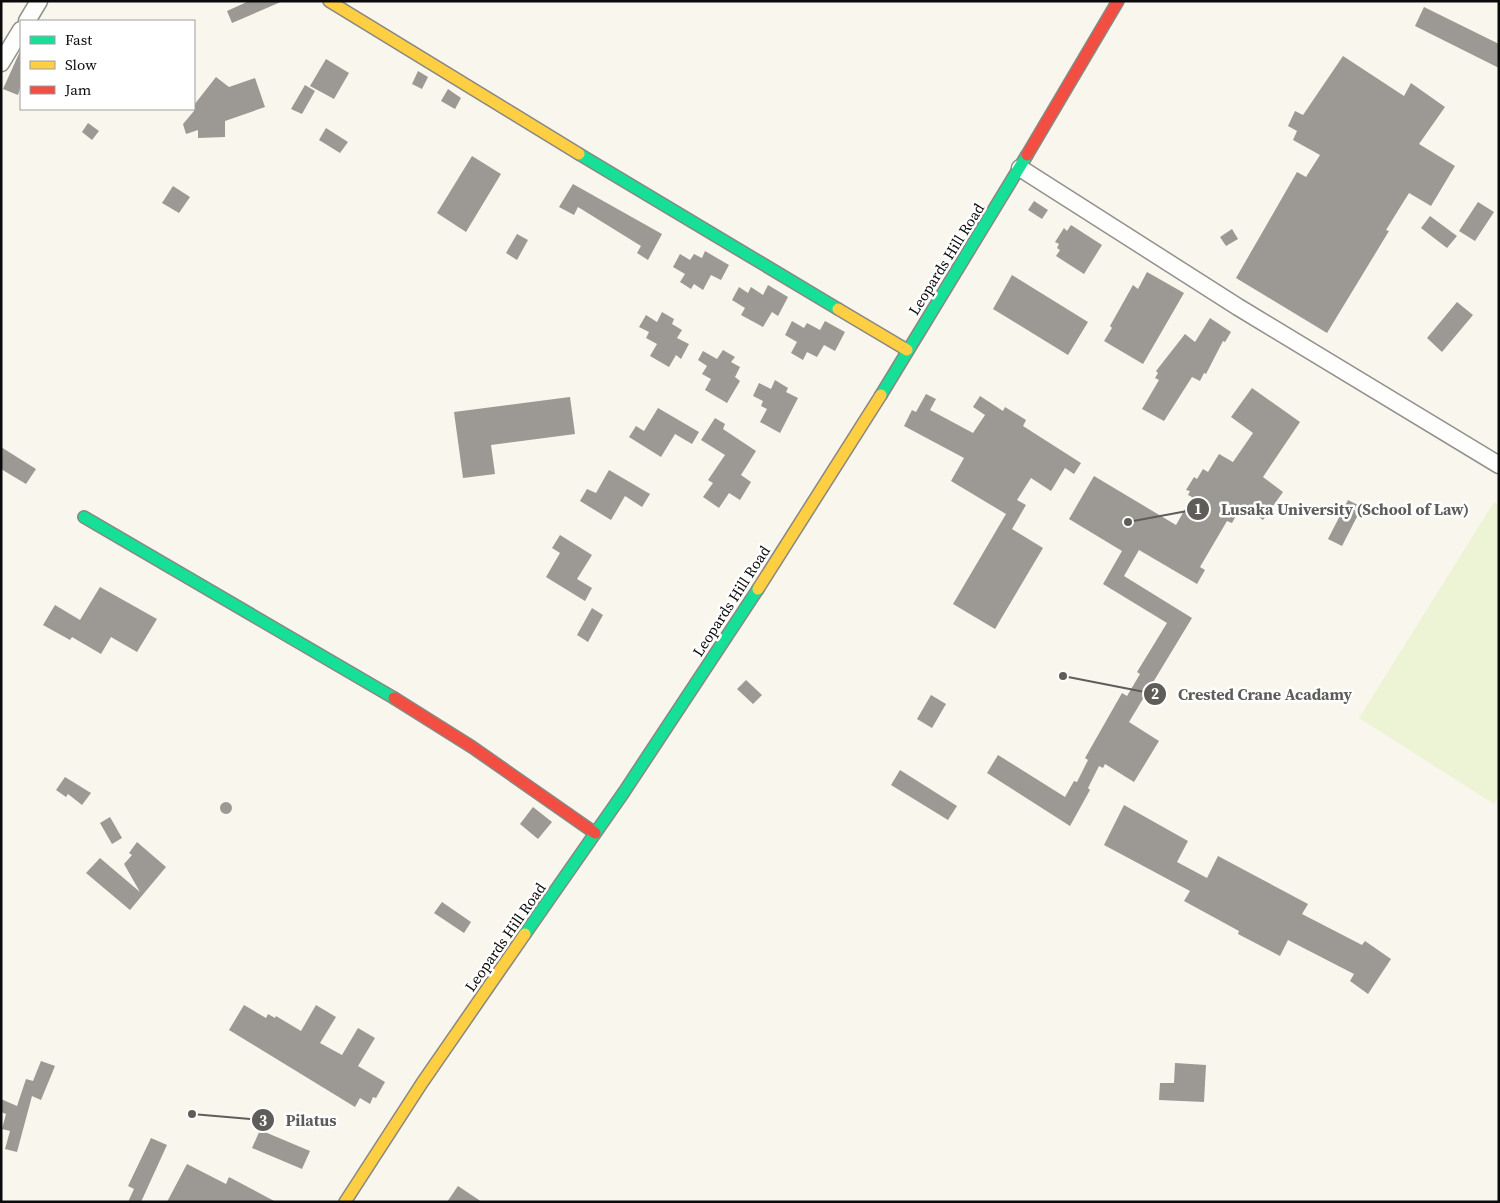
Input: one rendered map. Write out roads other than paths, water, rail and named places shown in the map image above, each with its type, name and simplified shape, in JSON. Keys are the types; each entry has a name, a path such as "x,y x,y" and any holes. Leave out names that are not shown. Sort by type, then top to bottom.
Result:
{"main road":[{"path":"329,1 631,186 907,350"},
{"name":"Leopards Hill Road","path":"345,1202 431,1070 595,833 732,630 1020,168 1118,1"},
{"path":"84,517 302,643 463,741 550,799 595,833"}],"street":[{"path":"28,20 39,1"},
{"path":"1,63 20,32"},
{"path":"1020,168 1238,307 1499,465"}],"place":[{"name":"Lusaka University (School of Law)","path":"1128,522"},
{"name":"Crested Crane Acadamy","path":"1063,676"},
{"name":"Pilatus","path":"192,1114"}]}
